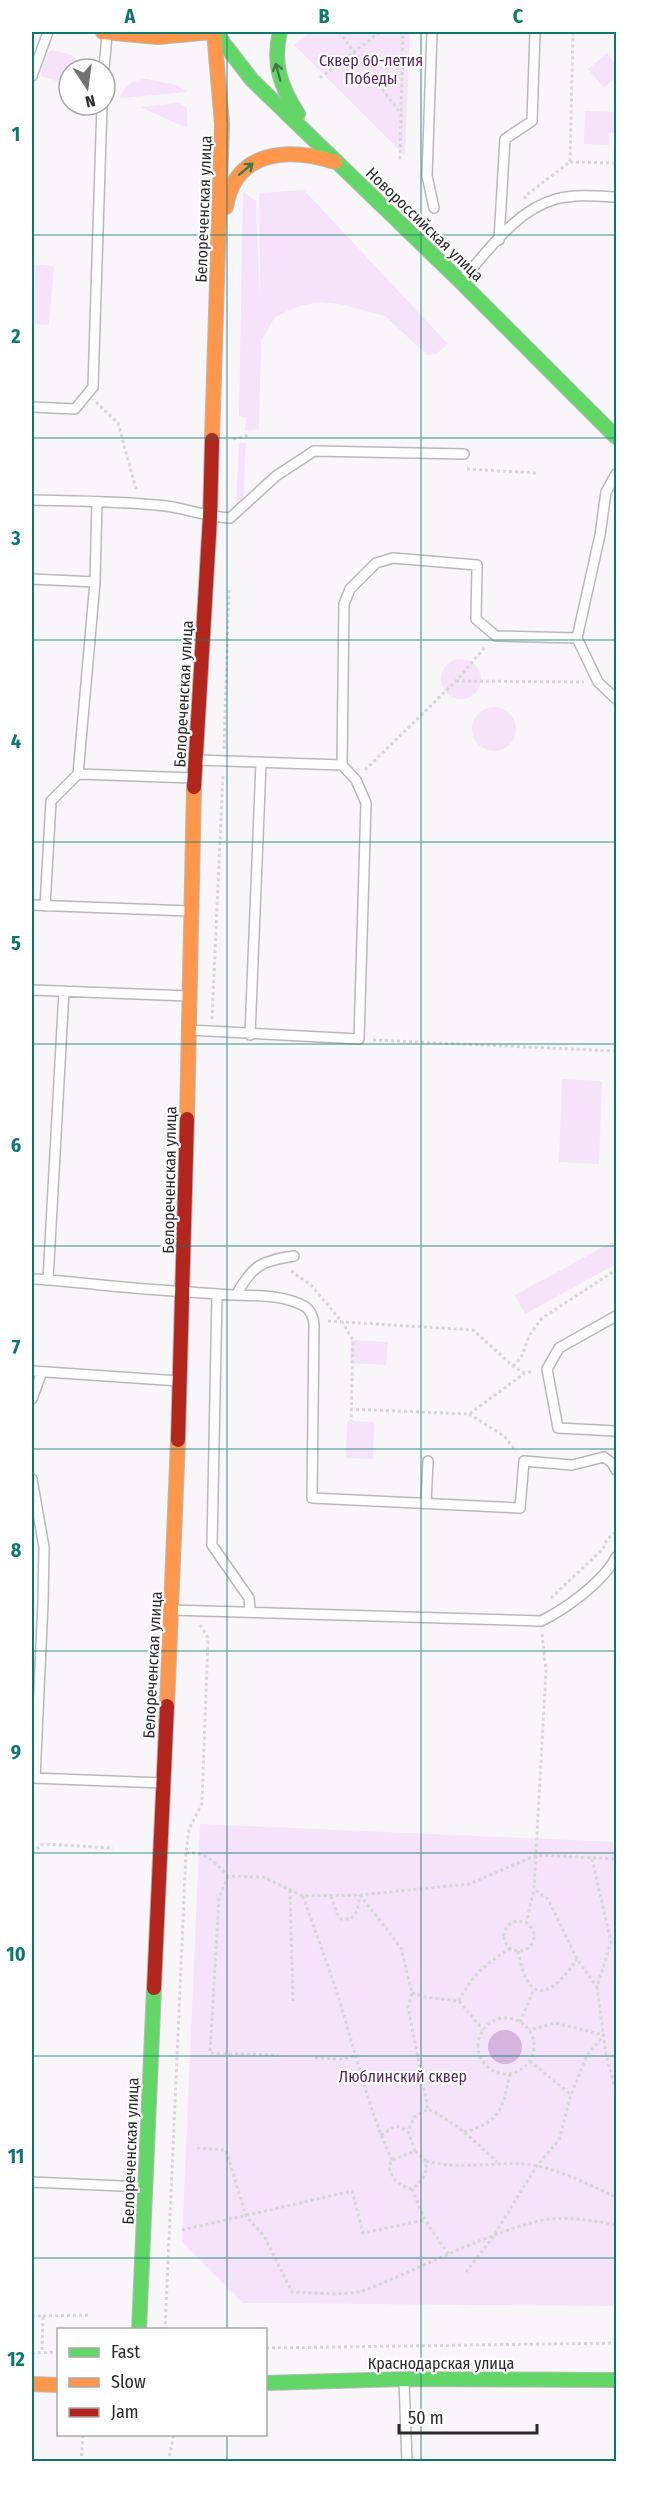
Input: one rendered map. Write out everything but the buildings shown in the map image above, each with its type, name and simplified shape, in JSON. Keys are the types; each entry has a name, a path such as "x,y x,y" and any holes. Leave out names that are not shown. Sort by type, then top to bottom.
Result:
{"street":[{"path":"105,32 172,37 214,32"},
{"name":"Новороссийская улица","path":"214,32 252,80 460,281 616,437"},
{"name":"Белореченская улица","path":"139,2328 182,1381 195,760 210,517 222,124 214,32"},
{"path":"280,32 275,61 277,75 289,100 315,141"},
{"path":"219,241 230,188 239,174 252,163 270,156 290,154 317,154 337,163"},
{"name":"Краснодарская улица","path":"267,2383 404,2379 616,2380"},
{"path":"32,2384 57,2385"}],"lane":[{"path":"32,76 48,32"},
{"path":"104,57 105,32"},
{"path":"432,32 427,176 434,208"},
{"path":"499,240 505,139 532,121 536,32"},
{"path":"32,407 75,409 93,387 102,117"},
{"path":"460,281 524,212 556,199 575,196 616,197"},
{"path":"32,500 140,503 176,507 210,517 230,518 276,476 314,451 464,454"},
{"path":"616,474 606,492 600,535 577,638 598,682 616,699"},
{"path":"45,906 51,801 78,774 95,582 97,502"},
{"path":"189,1030 359,1040 366,803 356,780 342,765 344,604 350,588 361,576 375,563 393,558 477,565 476,619 495,636 577,638"},
{"path":"32,579 95,582"},
{"path":"195,760 224,759 261,763 342,765"},
{"path":"250,1035 261,763"},
{"path":"78,774 195,778"},
{"path":"32,905 192,912"},
{"path":"32,990 190,996"},
{"path":"48,1280 63,991"},
{"path":"236,1295 252,1272 268,1260 294,1256"},
{"path":"32,1279 289,1300 307,1307 314,1319 312,1498 520,1508 524,1461 572,1465 604,1458 612,1463 616,1470"},
{"path":"217,1294 212,1545 249,1598 249,1611"},
{"path":"616,1316 559,1348 547,1369 558,1428 616,1431"},
{"path":"32,1371 182,1381"},
{"path":"32,1399 42,1372"},
{"path":"426,1503 428,1461"},
{"path":"32,1479 44,1547 44,1603 33,1778 163,1783"},
{"path":"171,1610 541,1621 561,1611 608,1570 616,1557"},
{"path":"32,2182 144,2187"},
{"path":"404,2379 407,2462"}],"path":[{"path":"339,32 401,114"},
{"path":"320,78 380,32"},
{"path":"400,159 403,32"},
{"path":"570,162 573,32"},
{"path":"524,212 525,196 570,162 616,163"},
{"path":"88,395 118,423 140,503"},
{"path":"231,439 250,435"},
{"path":"464,454 462,469 537,473"},
{"path":"212,1032 229,584"},
{"path":"356,780 456,681 495,636"},
{"path":"456,681 598,682"},
{"path":"359,1040 616,1051"},
{"path":"268,1260 286,1268 311,1285 343,1323 353,1340 351,1421"},
{"path":"513,1366 521,1358 529,1336 542,1318 616,1270"},
{"path":"314,1319 343,1323 473,1330 513,1366 525,1372"},
{"path":"469,1414 525,1372 547,1369"},
{"path":"350,1409 469,1414 504,1437 524,1461"},
{"path":"526,1924 534,1888 537,1855 546,1671 540,1608 603,1549 607,1539 616,1532"},
{"path":"165,2328 186,1853 189,1829 202,1803 208,1638 192,1611"},
{"path":"32,1853 43,1844 113,1848"},
{"path":"186,1853 198,1852 217,1863 228,1876 264,1877 303,1896 360,1895 469,1884 537,1855 616,1859"},
{"path":"592,1859 611,1942 597,1987 616,2091"},
{"path":"228,1876 219,1898 210,2053 278,2055"},
{"path":"534,1888 548,1899 577,1959 597,1987"},
{"path":"290,1890 294,2004"},
{"path":"331,1896 341,1919 351,1919 357,1911 360,1895"},
{"path":"360,1895 401,1948 412,1992 408,2007 428,2109"},
{"path":"303,1896 337,1993 381,2135 392,2160"},
{"path":"518,1920 534,1929 534,1941 527,1950 518,1951 511,1948 504,1942 506,1927 518,1920"},
{"path":"459,2001 467,1984 483,1966 511,1948"},
{"path":"518,1951 526,1981 534,1989 552,1988 564,1978 577,1959"},
{"path":"520,2022 534,1989"},
{"path":"412,1992 425,1997 459,2001 483,2030"},
{"path":"502,2019 520,2022 529,2030 534,2045 530,2061 525,2067 510,2074 494,2071 484,2064 478,2047 483,2030 502,2019"},
{"path":"529,2030 555,2023 604,2035"},
{"path":"466,2272 493,2236 536,2167 559,2140 571,2095 587,2055 604,2035"},
{"path":"315,2058 340,2059 355,2056"},
{"path":"530,2061 571,2095"},
{"path":"464,2132 485,2126 502,2109 510,2074"},
{"path":"428,2109 414,2117 408,2131 415,2151 426,2161 442,2165 499,2164 536,2167 568,2175 616,2197"},
{"path":"428,2109 441,2115 464,2132 499,2164"},
{"path":"381,2135 396,2126 408,2131"},
{"path":"197,2148 226,2150 246,2216 264,2236 292,2292 337,2294 360,2292 493,2236 537,2221 587,2219 616,2225"},
{"path":"412,2189 400,2186 392,2177 389,2166 392,2160 415,2151"},
{"path":"412,2189 423,2180 427,2170 426,2161"},
{"path":"412,2189 425,2220 449,2255"},
{"path":"182,2230 352,2191 363,2233 425,2220"},
{"path":"32,2316 91,2315"},
{"path":"42,2352 43,2316"},
{"path":"267,2348 616,2343"},
{"path":"32,2353 57,2352"},
{"path":"81,2462 83,2436"},
{"path":"168,2462 174,2436"}],"green space":[{"name":"Сквер 60-летия Победы","path":"311,32 410,32 405,156 294,45"},
{"path":"51,50 74,57 57,57 57,81 40,76 47,54"},
{"path":"607,53 616,65 616,77 604,88 588,69"},
{"path":"147,79 176,85 188,92 120,98 130,84 137,80"},
{"path":"178,103 187,108 187,128 140,107"},
{"path":"585,111 616,112 616,133 609,133 609,145 584,144"},
{"path":"304,190 448,344 436,354 427,355 385,316 340,304 317,302 294,308 275,317 261,341 259,429 245,431 246,417 239,416 243,192 256,201 260,298 259,193"},
{"path":"32,264 54,266 49,325 32,324"},
{"path":"246,442 243,503 236,504 239,443"},
{"path":"461,659 475,665 481,679 475,693 461,699 447,693 441,679 447,665"},
{"path":"494,707 510,713 516,729 510,745 494,751 478,745 472,729 478,713"},
{"path":"562,1079 602,1081 599,1164 559,1162"},
{"path":"616,1240 616,1264 525,1314 515,1295"},
{"path":"351,1340 388,1342 386,1365 350,1363"},
{"path":"347,1421 374,1422 373,1459 346,1458"},
{"name":"Люблинский сквер","path":"200,1824 616,1842 616,2306 243,2303 182,2242"}],"shaded area":[{"path":"505,2030 517,2035 522,2047 517,2059 505,2064 493,2059 488,2047 493,2035"}],"traffic: fast":[{"path":"215,32 252,80 460,281 616,437"},
{"path":"280,32 277,55 280,75 298,114"},
{"path":"139,2328 154,1988"},
{"path":"267,2383 404,2379 616,2380"}],"traffic: slow":[{"path":"103,32 158,37 212,32"},
{"path":"212,440 222,124 214,32"},
{"path":"226,207 231,188 240,174 252,164 283,155 317,157 335,162"},
{"path":"187,1119 194,787"},
{"path":"167,1706 178,1440"},
{"path":"32,2384 57,2385"}],"traffic: jam":[{"path":"194,787 210,517 212,440"},
{"path":"178,1440 187,1119"},
{"path":"154,1988 167,1706"}]}
